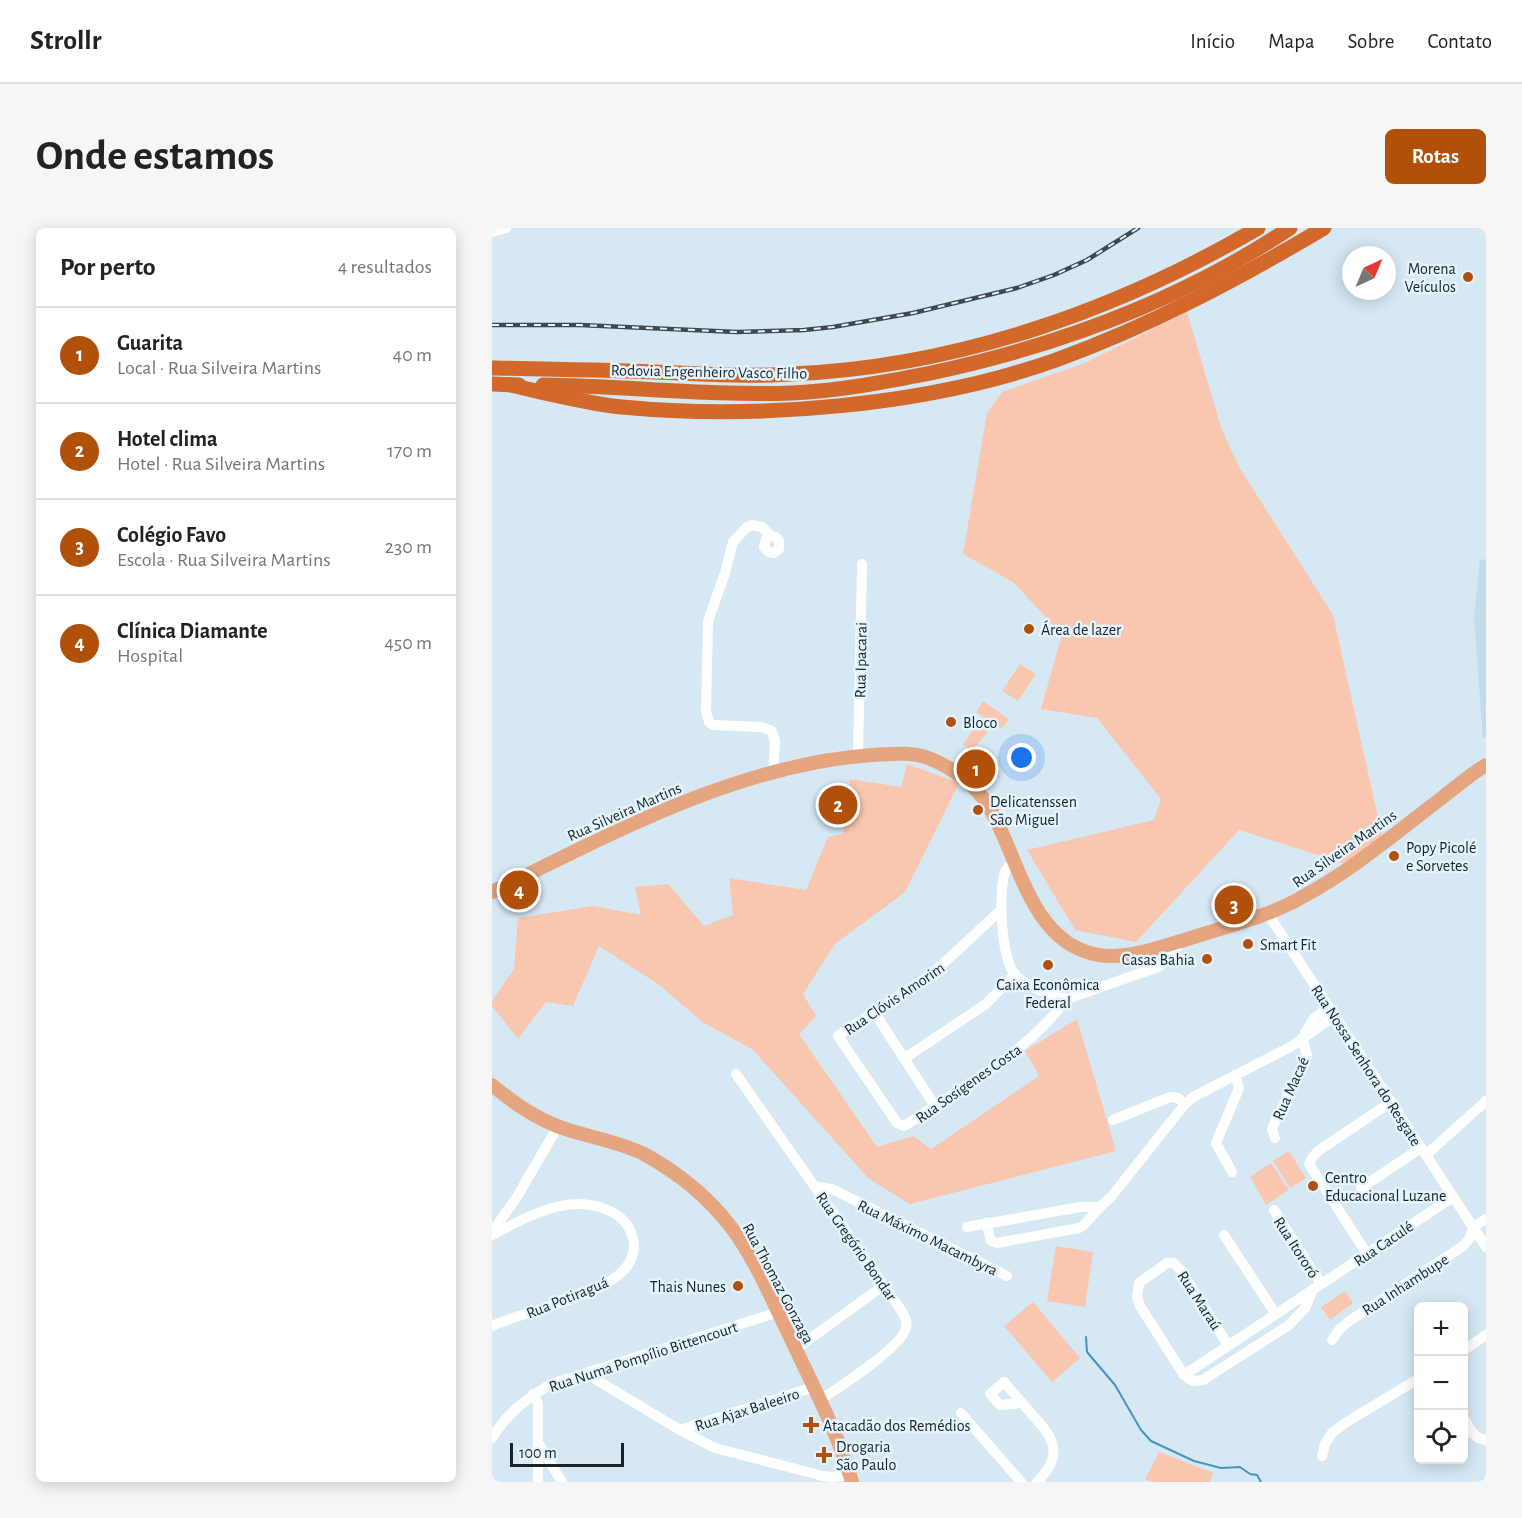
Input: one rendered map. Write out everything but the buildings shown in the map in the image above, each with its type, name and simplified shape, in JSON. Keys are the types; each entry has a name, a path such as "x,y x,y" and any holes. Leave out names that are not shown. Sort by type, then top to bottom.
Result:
{"highway":[{"path":"1229,245 1250,228"},
{"name":"Rodovia Engenheiro Vasco Filho","path":"492,368 756,375 829,372 872,367 974,346 1042,327 1112,302 1229,245 1258,228"},
{"name":"Rodovia Engenheiro Vasco Filho","path":"492,384 794,393 893,381 1009,354 1118,317 1238,260 1290,228"},
{"path":"510,385 621,407 710,411 796,408 902,397 961,387 1016,373 1090,346 1195,300 1324,228"},
{"path":"902,397 966,374 1009,354"}],"main road":[{"name":"Rua Silveira Martins","path":"492,892 586,845 718,789 773,772 825,760 896,753 914,754 930,758 960,776 978,791 988,804 1004,870 1031,900 1048,925 1063,939 1079,948 1108,956 1145,951 1268,914 1286,906 1324,884 1486,765"},
{"name":"Rua Thomaz Gonzaga","path":"492,1084 524,1110 558,1126 627,1146 645,1155 701,1194 732,1228 759,1274 796,1349 820,1400 851,1478"}],"street":[{"path":"492,232 506,228"},
{"path":"771,536 762,527 752,525 742,530 733,542 708,621 706,711 709,722 713,725 761,727 772,731 775,741 773,772"},
{"name":"Rua Ipacarai","path":"858,756 862,564"},
{"path":"1004,870 1001,910 1009,962 1015,975 1039,990 1067,999 1158,967 1168,960 1182,940"},
{"name":"Rua Clóvis Amorim","path":"891,1115 838,1036 945,964 1001,910"},
{"name":"Rua Nossa Senhora do Resgate","path":"1268,914 1486,1247"},
{"path":"905,1058 986,1004 1015,975"},
{"name":"Rua Sosígenes Costa","path":"891,1115 897,1124 904,1126 935,1106 1013,1054 1056,1013 1067,999"},
{"path":"986,1223 989,1238 993,1243 1071,1230 1084,1225 1111,1197 1185,1104 1203,1091 1292,1046 1302,1038 1314,1018 1332,1011"},
{"path":"874,1012 935,1106"},
{"name":"Rua Macaé","path":"1275,1138 1272,1129 1307,1055 1302,1038"},
{"name":"Rua Gregório Bondar","path":"736,1074 884,1285 907,1323 904,1335 893,1346 820,1400"},
{"path":"1232,1172 1216,1143 1239,1088 1235,1075"},
{"path":"1113,1120 1170,1097 1178,1098 1185,1104"},
{"path":"1361,1188 1424,1152 1486,1101"},
{"path":"1367,1254 1311,1168 1310,1161 1318,1151 1391,1102"},
{"path":"492,1234 517,1197 558,1126"},
{"name":"Rua Máximo Macambyra","path":"816,1187 832,1189 1007,1276"},
{"name":"Rua Caculé","path":"1317,1287 1305,1308 1289,1325 1203,1380 1193,1381 1184,1375 1453,1197"},
{"name":"Rua Potiraguá","path":"492,1234 541,1210 579,1203 604,1208 624,1220 630,1228 634,1248 629,1263 612,1280 600,1287 492,1326"},
{"path":"968,1227 1068,1209 1100,1207"},
{"path":"1068,1209 1071,1230"},
{"name":"Rua Itororó","path":"1274,1210 1317,1287"},
{"path":"1473,1227 1486,1219"},
{"name":"Rua Inhambupe","path":"1332,1340 1348,1322 1463,1246 1470,1238 1473,1227"},
{"path":"1224,1235 1275,1313"},
{"name":"Rua Maraú","path":"1184,1375 1140,1306 1137,1287 1142,1279 1167,1263 1174,1263 1228,1345"},
{"path":"796,1349 884,1285"},
{"name":"Rua Numa Pompílio Bittencourt","path":"492,1438 506,1418 533,1394 551,1384 778,1312"},
{"path":"1468,1347 1486,1335"},
{"path":"585,1372 699,1441 730,1453 823,1476 851,1478"},
{"path":"1322,1456 1325,1444 1332,1433 1414,1382"},
{"name":"Rua Ajax Baleeiro","path":"680,1430 814,1387"},
{"path":"533,1394 538,1404 537,1482"},
{"path":"1022,1403 1049,1435 1055,1447 1051,1465 1037,1482"},
{"path":"961,1413 1021,1482"},
{"path":"1468,1433 1486,1440"},
{"path":"538,1442 562,1482"}],"shaded area":[{"path":"1187,312 1221,427 1239,467 1333,615 1383,840 1349,865 1239,830 1136,942 1075,930 1027,850 1154,820 1161,799 1097,718 1041,709 1062,634 1013,582 963,554 987,413 1002,392 1085,363"},
{"path":"1480,559 1486,560 1486,737 1483,739 1474,617"},
{"path":"1020,664 1036,674 1018,701 1002,691"},
{"path":"983,701 1009,719 1002,729 976,712"},
{"path":"978,722 985,727 987,733 972,751 963,745"},
{"path":"907,764 959,783 905,892 835,944 803,994 816,1016 799,1034 877,1147 913,1136 931,1149 1039,1076 1025,1051 1077,1019 1116,1151 910,1204 869,1179 752,1049 704,1023 658,984 599,946 573,1006 546,1002 518,1039 492,1006 492,1001 514,969 518,918 593,906 641,915 635,887 668,884 704,926 733,915 729,878 806,890 828,837 843,834 850,779 901,787"},
{"path":"1289,1151 1306,1178 1290,1188 1273,1161"},
{"path":"1271,1163 1289,1190 1266,1205 1250,1177"},
{"path":"1056,1246 1093,1252 1085,1307 1047,1301"},
{"path":"1345,1291 1353,1303 1330,1320 1321,1307"},
{"path":"1033,1302 1080,1358 1052,1382 1004,1326"},
{"path":"1159,1452 1213,1473 1210,1482 1153,1482 1145,1479"}],"waterway":[{"path":"1086,1337 1087,1352 1115,1385 1141,1430 1151,1441 1194,1461 1221,1468 1240,1467 1250,1474 1257,1475 1261,1482"}],"railway":[{"path":"492,325 580,325 737,332 833,327 913,313 1017,288 1087,260 1138,228"}],"place":[{"name":"Morena Veículos","path":"1468,277"},
{"name":"Área de lazer","path":"1029,629"},
{"name":"Bloco","path":"951,722"},
{"name":"Guarita","path":"976,769"},
{"name":"Hotel clima","path":"838,805"},
{"name":"Delicatenssen São Miguel","path":"978,810"},
{"name":"Popy Picolé e Sorvetes","path":"1394,856"},
{"name":"Clínica Diamante","path":"519,890"},
{"name":"Colégio Favo","path":"1234,905"},
{"name":"Smart Fit","path":"1248,944"},
{"name":"Casas Bahia","path":"1207,959"},
{"name":"Caixa Econômica Federal","path":"1048,965"},
{"name":"Centro Educacional Luzane","path":"1313,1186"},
{"name":"Thais Nunes","path":"738,1286"},
{"name":"Atacadão dos Remédios","path":"811,1425"},
{"name":"Drogaria São Paulo","path":"824,1455"}]}
